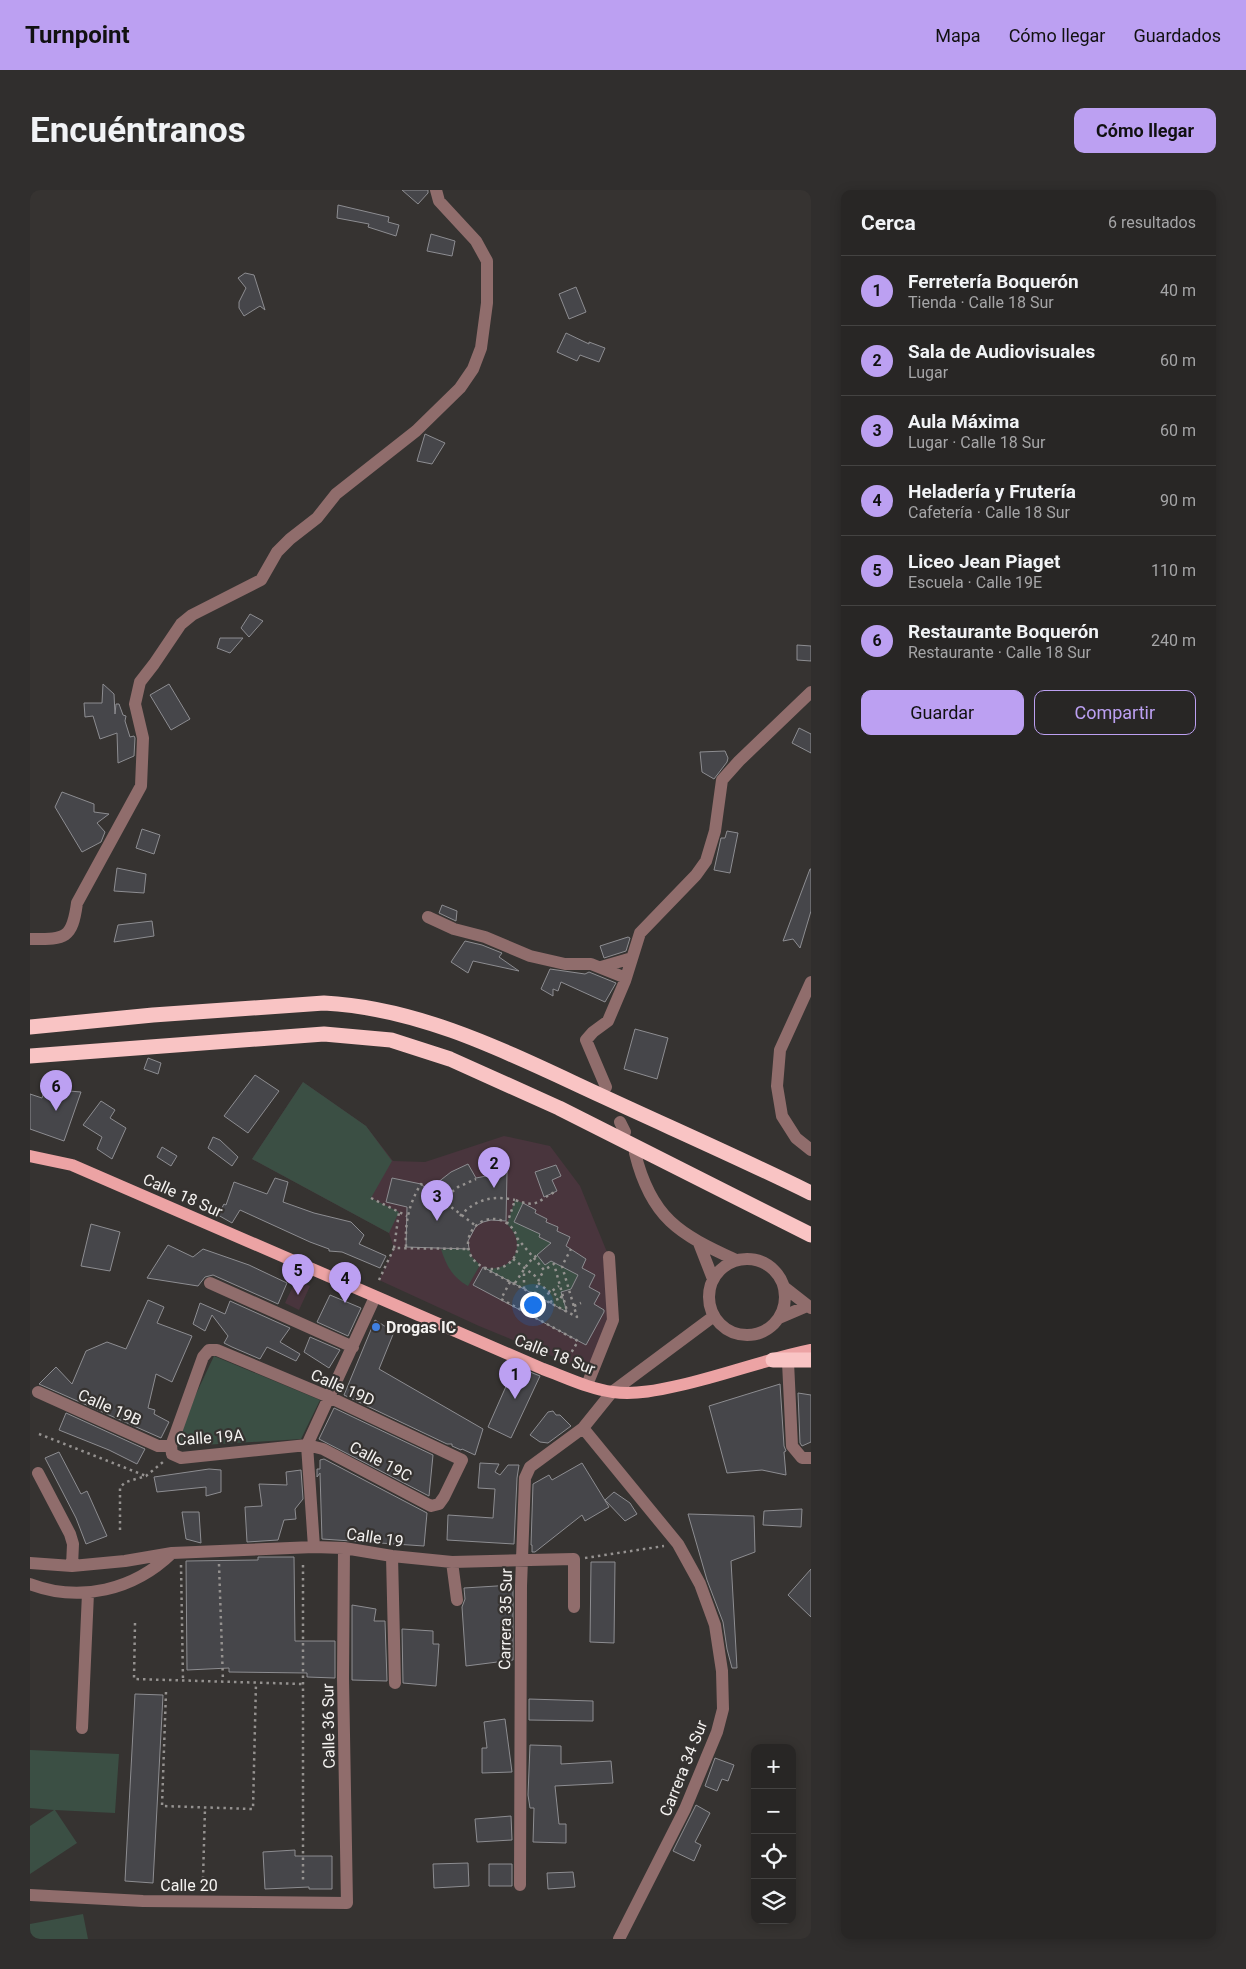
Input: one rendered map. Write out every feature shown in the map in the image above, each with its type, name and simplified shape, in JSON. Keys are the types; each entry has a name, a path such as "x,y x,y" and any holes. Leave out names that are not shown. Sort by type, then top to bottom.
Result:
{"highway":[{"path":"30,1027 153,1015 324,1003 352,1004 388,1011 417,1018 452,1030 582,1087 811,1193"},
{"path":"30,1056 324,1034 391,1040 450,1059 560,1108 811,1235"},
{"path":"773,1360 811,1360"}],"main road":[{"name":"Calle 18 Sur","path":"30,1156 72,1164 543,1369 612,1392 638,1392 662,1389 724,1375 811,1350"},
{"path":"773,1360 811,1368"}],"street":[{"path":"30,939 53,939 65,935 74,924 77,902 141,786 143,738 135,704 140,682 181,624 192,615 261,580 278,552 290,539 317,518 336,494 416,431 460,388 474,369 481,348 487,303 487,261 476,241 439,201 436,190"},
{"path":"606,1087 586,1040 608,1021 626,978 640,934 696,875 706,861 716,831 722,780 739,760 811,692"},
{"path":"428,917 454,929 485,938 530,956 565,964 591,964 626,978"},
{"path":"601,968 632,958"},
{"path":"811,982 780,1050 777,1086 782,1116 796,1138 811,1150"},
{"path":"635,1153 640,1176 663,1215 680,1231 699,1244 736,1260"},
{"path":"699,1244 713,1279"},
{"path":"587,1385 612,1320 609,1257"},
{"path":"779,1318 785,1303 784,1287 779,1276 771,1267 760,1261 748,1258 736,1260 723,1267 713,1279 709,1291 710,1305 714,1316 728,1330 746,1335 765,1331 779,1318 809,1307"},
{"path":"210,1283 352,1347"},
{"path":"784,1287 809,1307"},
{"path":"314,1547 308,1445 375,1297"},
{"name":"Carrera 35 Sur","path":"520,1885 522,1560 525,1478 530,1467 583,1428 612,1392 714,1316"},
{"name":"Calle 19D","path":"171,1450 203,1358 209,1350 217,1350 329,1398 462,1460 439,1504"},
{"path":"788,1362 792,1446 802,1458 811,1458"},
{"name":"Calle 19B","path":"38,1392 158,1446 171,1450"},
{"name":"Carrera 34 Sur","path":"583,1428 678,1544 700,1584 715,1625 722,1671 723,1709 717,1732 685,1809 619,1939"},
{"name":"Calle 19A","path":"171,1450 181,1458 308,1445"},
{"name":"Calle 19C","path":"308,1445 324,1449 431,1506 439,1504"},
{"path":"38,1473 70,1534 73,1544 72,1566"},
{"name":"Calle 19","path":"30,1563 72,1566 125,1561 172,1553 314,1547 344,1548 392,1556 452,1562 574,1559"},
{"name":"Calle 36 Sur","path":"344,1548 343,1678 347,1903"},
{"path":"30,1584 59,1592 88,1593 120,1586 142,1576 172,1553"},
{"path":"392,1556 395,1683"},
{"path":"574,1559 574,1607"},
{"path":"452,1562 457,1600"},
{"path":"82,1728 88,1593"},
{"name":"Calle 20","path":"30,1895 143,1901 347,1903"}],"path":[{"path":"441,1201 458,1187 476,1179"},
{"path":"406,1247 407,1216 421,1184 460,1216 476,1226"},
{"path":"460,1216 472,1205 488,1198 515,1200 534,1205 539,1204 544,1197 557,1192"},
{"path":"371,1198 407,1216"},
{"path":"507,1224 515,1200"},
{"path":"379,1280 394,1248 399,1212"},
{"path":"544,1270 535,1256 507,1224 499,1220 482,1222 476,1226 468,1241 469,1250 477,1264 577,1317 562,1266 571,1249"},
{"path":"484,1268 500,1268 513,1259 516,1252 516,1236"},
{"path":"394,1248 469,1250"},
{"path":"514,1284 524,1268 535,1256"},
{"path":"513,1259 539,1278"},
{"path":"535,1294 539,1278 544,1270 554,1264 567,1312"},
{"path":"524,1268 524,1289"},
{"path":"565,1275 568,1269"},
{"path":"511,1282 501,1299 578,1341 566,1362"},
{"path":"538,1283 550,1292 563,1298"},
{"path":"569,1289 573,1284"},
{"path":"542,1298 559,1286"},
{"path":"550,1302 563,1298"},
{"path":"574,1306 581,1303"},
{"path":"39,1434 146,1476"},
{"name":"Calle 19A","path":"120,1530 120,1487 126,1482 146,1476 171,1450"},
{"path":"574,1559 678,1544"},
{"path":"219,1560 223,1682"},
{"path":"181,1565 183,1680"},
{"path":"303,1565 303,1880"},
{"path":"135,1623 134,1679 303,1684"},
{"path":"166,1692 162,1806 253,1809 256,1682"},
{"path":"202,1879 205,1808"}],"shaded area":[{"path":"303,1082 366,1126 393,1161 425,1162 504,1136 550,1146 580,1186 609,1257 613,1320 591,1372 479,1326 379,1280 394,1248 389,1233 252,1159"},
{"path":"296,1280 310,1286 299,1310 285,1303"}],"green space":[{"path":"303,1082 366,1126 392,1161 371,1198 399,1212 389,1233 252,1159"},
{"path":"515,1200 523,1203 516,1219 540,1234 539,1238 574,1251 566,1268 578,1275 573,1284 587,1291 585,1321 484,1268 503,1266 510,1262 515,1255 517,1248 516,1240 507,1224"},
{"path":"441,1249 469,1249 472,1257 480,1265 468,1286 450,1270"},
{"path":"214,1356 320,1400 301,1439 171,1447"},
{"path":"30,1750 119,1754 115,1813 55,1810 77,1843 30,1874 30,1826 54,1810 30,1808"},
{"path":"83,1914 88,1939 30,1939 30,1924"}],"building":[{"path":"402,190 428,190 428,193 418,204"},
{"path":"338,205 389,217 388,222 399,225 396,236 368,227 369,224 337,218"},
{"path":"431,234 455,241 452,256 427,251"},
{"path":"245,273 254,275 265,310 260,306 244,316 239,308 239,302 246,288 238,278"},
{"path":"576,287 586,312 569,319 559,294"},
{"path":"566,333 589,344 589,342 605,348 599,362 580,355 577,361 557,352"},
{"path":"425,434 445,443 432,464 417,461"},
{"path":"250,614 263,621 249,637 241,628"},
{"path":"220,638 243,638 230,653 217,648"},
{"path":"797,645 811,646 811,661 797,660"},
{"path":"103,684 114,694 115,714 116,704 119,704 123,715 126,716 125,721 130,737 134,736 135,738 134,756 118,763 117,733 100,739 93,716 85,717 84,703 102,703"},
{"path":"169,684 190,719 171,730 150,695"},
{"path":"799,728 811,734 811,753 792,743"},
{"path":"725,751 728,758 727,762 714,779 702,772 700,752"},
{"path":"62,792 94,804 94,812 109,814 97,823 105,832 101,842 82,852 55,807"},
{"path":"142,829 160,835 154,854 136,848"},
{"path":"727,831 738,833 730,873 714,870 721,838 725,838"},
{"path":"117,868 146,874 144,893 114,891"},
{"path":"810,869 811,911 800,948 793,939 783,941"},
{"path":"442,905 457,911 456,921 439,913"},
{"path":"152,921 154,936 114,942 118,925"},
{"path":"630,938 626,951 604,958 600,946"},
{"path":"465,941 502,953 499,957 519,971 473,961 468,973 451,962"},
{"path":"550,969 585,974 589,972 616,983 605,1002 561,982 558,991 553,989 553,996 541,989"},
{"path":"635,1029 668,1038 657,1079 624,1069"},
{"path":"148,1058 161,1063 158,1074 144,1069"},
{"path":"255,1075 279,1091 248,1133 224,1116"},
{"path":"45,1089 81,1092 64,1141 30,1129 30,1094 42,1098"},
{"path":"101,1101 115,1110 110,1118 126,1128 112,1159 97,1149 102,1137 83,1125"},
{"path":"213,1137 220,1140 238,1157 232,1166 208,1148"},
{"path":"162,1147 177,1156 171,1166 157,1157"},
{"path":"468,1164 476,1178 507,1172 506,1221 491,1220 476,1226 468,1241 469,1249 406,1247 407,1207 386,1202 392,1178 421,1184 428,1190 451,1172"},
{"path":"556,1165 561,1176 552,1180 557,1191 544,1197 535,1172"},
{"path":"275,1178 288,1182 283,1202 314,1213 351,1222 364,1235 359,1244 386,1256 380,1268 342,1252 329,1251 329,1249 240,1210 232,1223 218,1215 224,1204 226,1205 234,1182 267,1194"},
{"path":"523,1203 536,1210 535,1213 547,1219 546,1222 558,1227 557,1231 570,1237 566,1246 586,1259 582,1268 595,1275 589,1287 600,1293 594,1304 604,1310 604,1312 586,1345 473,1285 483,1267 567,1312 561,1292 571,1289 578,1275 551,1261 545,1265 537,1255 551,1243 539,1237 540,1234 514,1222"},
{"path":"91,1224 120,1232 110,1271 81,1266"},
{"path":"168,1245 193,1257 203,1249 249,1265 287,1283 278,1304 213,1275 205,1277 198,1286 147,1278"},
{"path":"330,1295 361,1308 348,1336 317,1322"},
{"path":"148,1300 164,1307 157,1323 192,1336 172,1382 156,1374 148,1408 155,1410 154,1414 169,1422 161,1438 39,1384 56,1367 72,1384 86,1351 107,1342 126,1349"},
{"path":"230,1301 290,1328 280,1342 300,1354 296,1361 267,1347 260,1359 224,1343 228,1336 212,1315 205,1331 193,1324 200,1303 225,1314"},
{"path":"375,1320 394,1332 379,1369 483,1429 475,1455 452,1446 452,1444 447,1444 344,1395"},
{"path":"310,1337 340,1350 329,1368 304,1352"},
{"path":"515,1366 540,1376 511,1438 488,1427"},
{"path":"780,1384 784,1446 786,1451 784,1452 786,1475 762,1470 727,1473 709,1406"},
{"path":"798,1393 811,1395 811,1442 802,1446 800,1443"},
{"path":"334,1408 433,1455 429,1496 319,1439"},
{"path":"553,1411 571,1426 548,1443 540,1442 530,1435 548,1412"},
{"path":"66,1413 145,1449 137,1464 109,1450 59,1430"},
{"path":"59,1452 81,1494 87,1491 107,1536 86,1544 76,1518 45,1458"},
{"path":"324,1459 427,1513 424,1546 322,1539 320,1473 317,1477 317,1469 320,1469 320,1460"},
{"path":"480,1463 499,1464 495,1472 500,1475 508,1465 519,1465 514,1544 447,1540 448,1515 493,1518 495,1489 478,1488"},
{"path":"582,1463 609,1507 585,1521 582,1515 535,1552 532,1552 533,1484 549,1475 552,1480"},
{"path":"209,1469 221,1470 221,1492 206,1496 206,1487 157,1492 154,1477"},
{"path":"301,1470 303,1499 295,1509 296,1519 284,1520 278,1540 247,1542 245,1507 262,1506 259,1484 287,1485 286,1472"},
{"path":"614,1492 630,1503 637,1514 625,1521 605,1500"},
{"path":"802,1509 801,1527 763,1525 764,1511"},
{"path":"182,1512 199,1512 201,1543 186,1539"},
{"path":"688,1514 754,1516 755,1552 731,1561 737,1668 732,1668 723,1622 707,1580"},
{"path":"258,1557 294,1557 295,1641 335,1641 335,1678 307,1677 307,1673 229,1672 229,1668 187,1670 186,1561 258,1560"},
{"path":"591,1562 615,1562 614,1643 590,1642"},
{"path":"811,1569 811,1617 788,1595"},
{"path":"513,1585 513,1660 466,1666 462,1607 465,1599 464,1588"},
{"path":"352,1605 376,1609 374,1621 385,1621 387,1681 352,1680"},
{"path":"402,1629 433,1631 433,1644 439,1644 436,1686 403,1683"},
{"path":"135,1694 163,1695 153,1883 125,1881"},
{"path":"529,1699 593,1701 593,1721 529,1720"},
{"path":"505,1719 512,1772 482,1773 482,1748 487,1748 484,1722"},
{"path":"530,1745 561,1746 561,1764 611,1761 613,1783 555,1786 559,1824 566,1824 566,1843 533,1842 534,1808 530,1808 528,1795"},
{"path":"715,1758 734,1765 728,1781 722,1779 717,1791 705,1786"},
{"path":"696,1805 710,1813 695,1842 701,1845 694,1861 673,1851"},
{"path":"511,1816 512,1840 477,1842 475,1819"},
{"path":"295,1850 295,1856 332,1856 332,1889 309,1889 309,1887 265,1889 263,1852"},
{"path":"468,1863 469,1886 434,1888 433,1864"},
{"path":"489,1864 512,1864 512,1886 489,1886"},
{"path":"573,1872 575,1887 548,1889 547,1873"}],"place":[{"name":"Restaurante Boquerón","path":"56,1111"},
{"name":"Sala de Audiovisuales","path":"494,1188"},
{"name":"Aula Máxima","path":"437,1221"},
{"name":"Liceo Jean Piaget","path":"298,1295"},
{"name":"Heladería y Frutería","path":"345,1303"},
{"name":"Drogas IC","path":"376,1327"},
{"name":"Ferretería Boquerón","path":"515,1399"}]}
